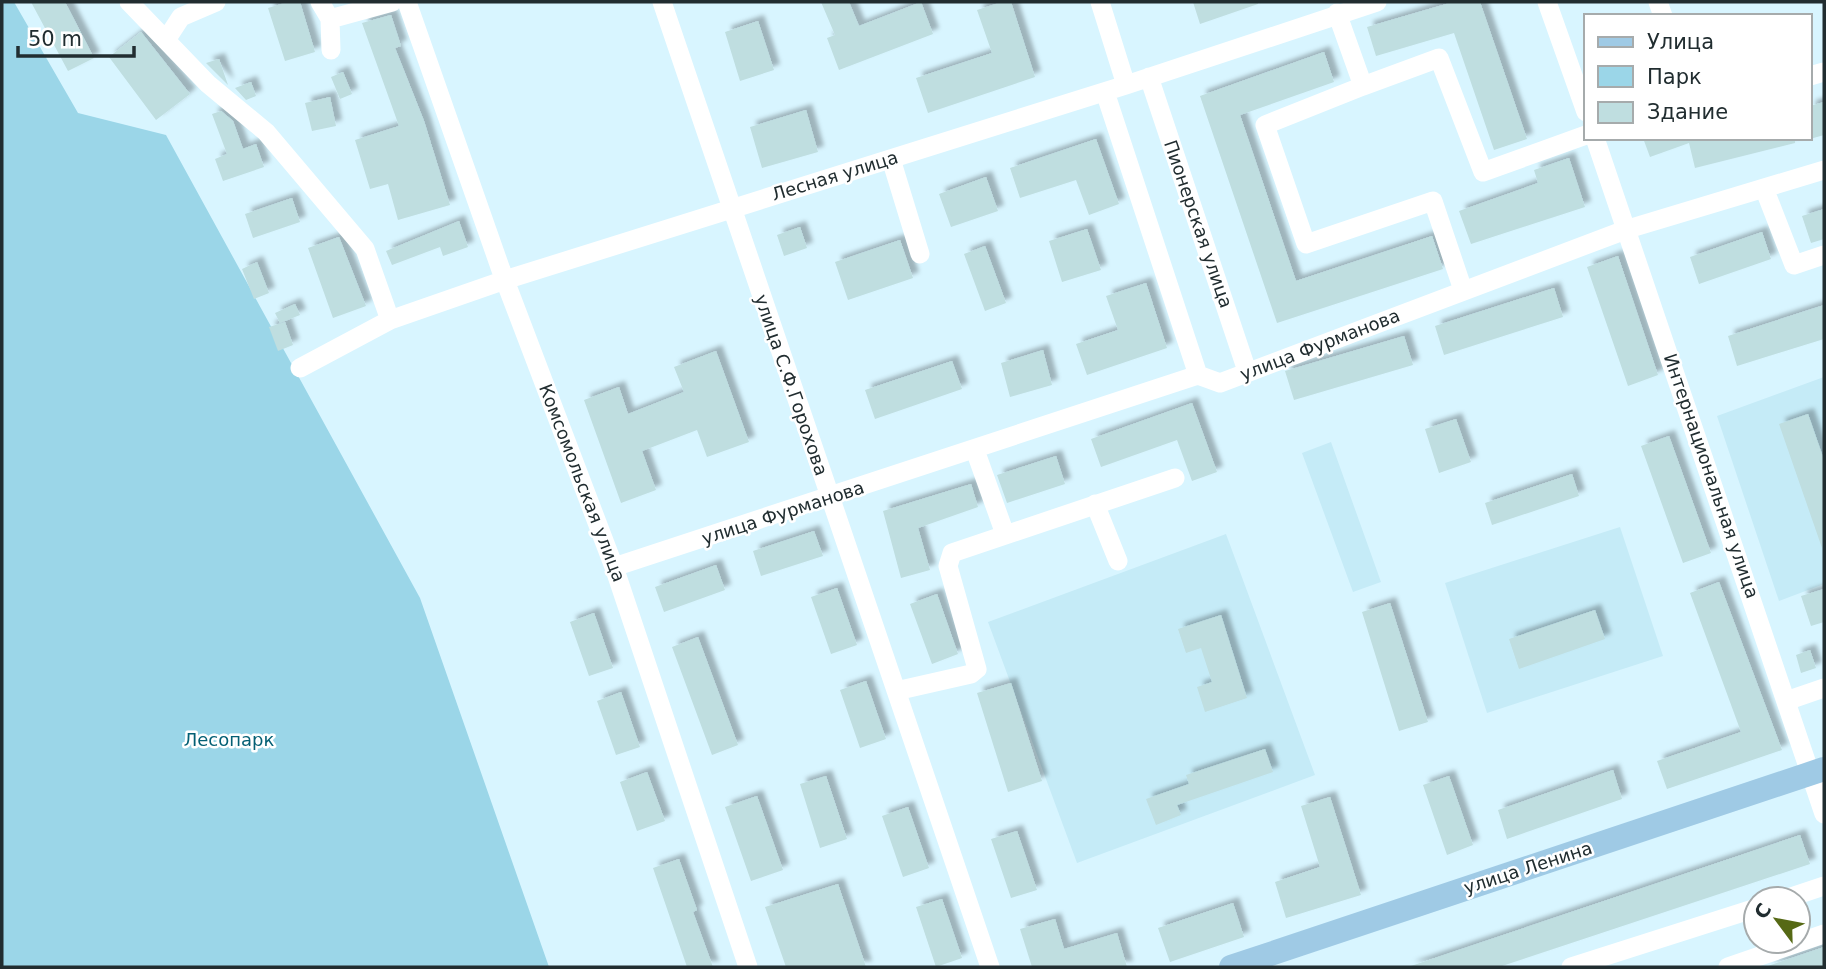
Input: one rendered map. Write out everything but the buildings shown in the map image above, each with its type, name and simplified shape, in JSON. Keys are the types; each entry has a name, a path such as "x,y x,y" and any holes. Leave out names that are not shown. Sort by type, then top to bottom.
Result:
{"main road":[{"name":"улица Ленина","path":"1231,967 1817,771"}],"street":[{"path":"129,2 208,84 266,132 365,249 390,320"},
{"path":"166,40 181,17 216,2"},
{"path":"331,50 325,10 392,2"},
{"name":"Комсомольская улица","path":"407,2 505,280 614,567 748,967"},
{"name":"улица С.Ф.Горохова","path":"662,2 730,209 990,967"},
{"path":"1100,2 1126,85"},
{"name":"Лесная улица","path":"300,368 390,320 505,280 1126,85 1377,2"},
{"path":"1547,2 1584,106"},
{"path":"1338,13 1363,86"},
{"path":"1464,290 1433,201 1306,244 1265,125 1439,58 1483,172 1584,136"},
{"name":"Пионерская улица","path":"1149,77 1247,371"},
{"path":"1104,92 1198,376"},
{"name":"Интернациональная улица","path":"1596,140 1786,701 1817,771 1824,814"},
{"path":"891,159 920,254"},
{"name":"улица Фурманова","path":"614,567 830,499 1198,376 1220,383 1628,229 1824,170"},
{"path":"1764,188 1794,265 1824,254"},
{"path":"975,450 1005,534"},
{"path":"896,691 976,671 978,666 947,561 956,550 1175,478"},
{"path":"1095,504 1118,561"},
{"path":"1786,701 1824,688"},
{"path":"1571,967 1742,912"},
{"path":"1728,967 1824,934"}],"shaded area":[{"path":"1824,377 1824,584 1779,601 1717,416"},
{"path":"1331,442 1381,582 1353,592 1302,453"},
{"path":"1620,527 1663,656 1487,713 1445,583"},
{"path":"1226,534 1315,775 1077,863 988,622"}],"green space":[{"name":"Лесопарк","path":"2,2 14,2 78,113 166,135 420,598 549,967 2,967"}]}
